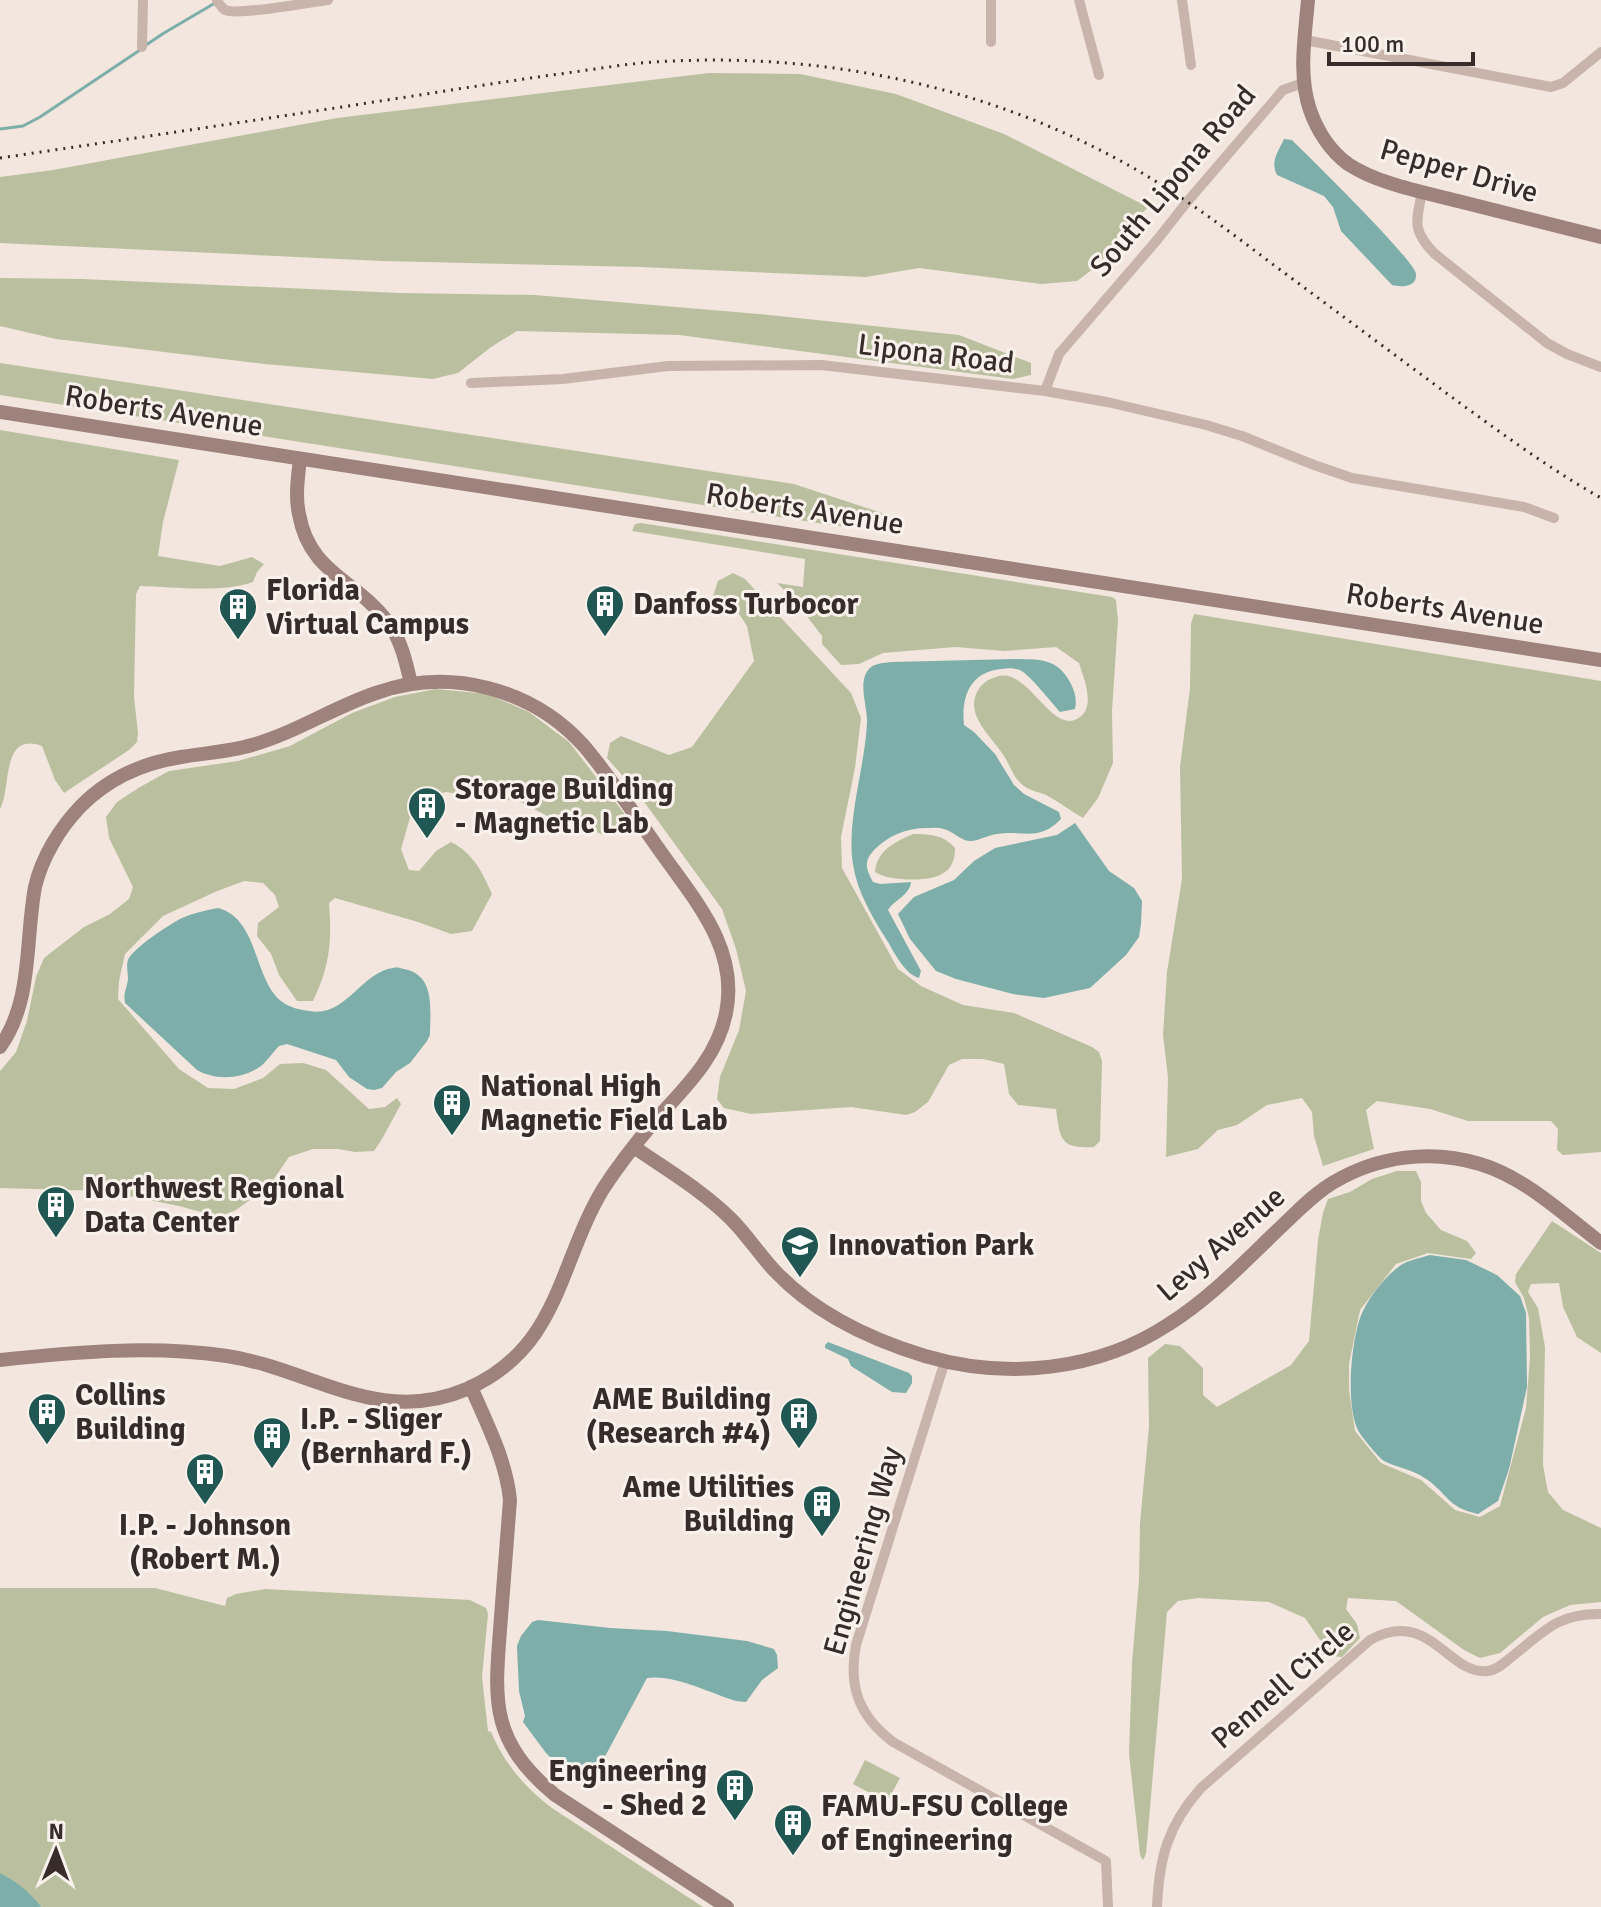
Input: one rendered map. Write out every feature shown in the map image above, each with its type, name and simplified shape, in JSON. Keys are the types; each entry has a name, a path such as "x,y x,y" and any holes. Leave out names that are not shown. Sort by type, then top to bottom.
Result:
{"street":[{"path":"142,47 143,0"},
{"path":"220,4 231,11 244,11 328,0"},
{"path":"991,0 991,42"},
{"path":"1079,0 1099,75"},
{"path":"1182,0 1191,65"},
{"name":"South Lipona Road","path":"1045,391 1059,354 1283,90 1303,83 1308,0"},
{"path":"1305,40 1551,87 1563,83 1601,52"},
{"name":"Pepper Drive","path":"1303,83 1310,112 1329,146 1347,163 1368,175 1422,192 1601,237"},
{"path":"1422,192 1418,233 1435,254 1547,343 1601,367"},
{"name":"Lipona Road","path":"471,383 563,379 668,366 821,365 1045,391 1206,425 1352,478 1524,507 1554,518"},
{"name":"Roberts Avenue","path":"0,412 1601,660"},
{"path":"300,459 297,501 308,543 324,566 387,621 401,646 411,684"},
{"path":"0,1047 18,1011 41,868 63,828 95,793 116,779 152,763 254,745 373,693 426,681 468,683 511,695 552,718 574,736 703,911 716,933 725,959 729,995 724,1024 709,1059 634,1147 601,1193 557,1297 536,1333 499,1371 471,1387 437,1398 393,1402 351,1394 257,1362 228,1356 153,1350 98,1351 0,1360"},
{"name":"Levy Avenue","path":"634,1147 721,1210 774,1270 818,1308 853,1328 923,1355 974,1367 1027,1369 1075,1363 1124,1348 1169,1325 1201,1301 1323,1190 1353,1173 1390,1160 1448,1157 1503,1173 1537,1193 1601,1243"},
{"name":"Engineering Way","path":"945,1361 856,1645 853,1670 857,1696 872,1724 893,1742 1106,1861 1108,1907"},
{"path":"471,1387 508,1479 510,1500 496,1683 500,1716 513,1749 535,1778 555,1795 727,1907"},
{"name":"Pennell Circle","path":"1157,1907 1163,1852 1175,1824 1191,1800 1370,1640 1398,1632 1419,1635 1468,1667 1488,1671 1500,1666 1562,1619 1601,1614"}],"green space":[{"path":"709,73 800,74 896,94 1004,134 1148,207 1097,266 1077,281 1041,284 919,268 866,277 641,267 382,261 0,243 0,177 337,118"},
{"path":"0,278 535,295 759,314 959,335 1031,363 1031,375 1013,379 679,335 517,331 458,373 433,379 265,364 56,339 0,326"},
{"path":"0,363 794,484 888,515 896,520 895,528 837,526 0,395"},
{"path":"0,430 179,460 158,556 220,566 252,557 264,564 253,582 241,585 198,588 140,586 136,594 134,697 137,742 64,793 55,780 42,746 29,744 19,747 13,754 0,809"},
{"path":"635,524 1112,597 1116,600 1118,620 1112,711 1113,763 1098,798 1083,818 1046,795 1024,786 982,726 974,709 977,692 983,684 993,678 1007,676 1018,680 1057,717 1067,721 1077,719 1083,714 1088,701 1086,685 1079,663 1056,647 1004,651 955,647 883,653 859,664 841,665 822,644 822,636 806,615 777,583 803,587 805,559 632,531"},
{"path":"733,573 745,579 851,693 861,718 841,837 842,868 898,969 921,986 963,1005 1014,1013 1099,1052 1102,1061 1100,1141 1094,1147 1074,1146 1064,1140 1056,1109 1018,1105 1009,1094 1004,1064 983,1059 962,1059 949,1065 928,1102 906,1115 851,1107 751,1114 724,1108 717,1099 720,1077 739,1030 746,991 736,949 722,909 637,792 607,758 610,743 621,736 669,755 692,747 754,661 747,626 738,612 712,599 718,581"},
{"path":"1194,614 1601,681 1601,1152 1563,1155 1557,1150 1558,1129 1551,1121 1468,1121 1430,1109 1377,1101 1366,1110 1374,1149 1323,1166 1314,1136 1312,1112 1302,1098 1267,1105 1237,1125 1218,1130 1198,1149 1166,1157 1168,1077 1163,1035 1167,972 1182,879 1180,767 1190,688 1191,624"},
{"path":"436,689 488,694 529,712 569,742 630,821 626,828 603,835 572,820 553,819 519,801 446,792 415,800 401,849 409,870 419,871 436,851 451,842 466,852 481,871 492,894 472,931 451,934 335,898 329,903 328,953 319,988 313,1001 297,1001 279,975 271,954 257,936 258,923 279,907 275,895 263,883 244,881 163,916 125,954 119,981 118,999 179,1069 208,1088 234,1089 263,1078 280,1064 303,1063 326,1070 369,1109 385,1107 397,1098 401,1104 374,1151 313,1149 289,1157 269,1186 236,1210 219,1217 104,1191 0,1188 0,1071 16,1052 44,958 84,927 110,914 129,899 133,887 109,838 106,817 117,802 169,771 238,761 290,746 352,713 395,697"},
{"path":"913,834 936,836 955,848 950,867 940,875 917,880 898,879 875,872 883,852"},
{"path":"1397,1171 1416,1171 1426,1213 1441,1230 1467,1241 1476,1253 1471,1259 1428,1253 1396,1264 1360,1310 1349,1364 1355,1431 1381,1463 1421,1480 1455,1510 1480,1517 1500,1506 1526,1408 1529,1318 1524,1298 1515,1282 1516,1274 1552,1221 1601,1253 1601,1353 1577,1337 1563,1307 1559,1283 1531,1284 1528,1292 1538,1308 1545,1347 1543,1465 1548,1492 1563,1510 1601,1528 1601,1602 1570,1605 1543,1617 1500,1653 1480,1658 1396,1601 1348,1598 1346,1609 1357,1624 1360,1638 1342,1657 1331,1656 1305,1618 1269,1602 1198,1598 1178,1601 1167,1612 1146,1854 1143,1860 1129,1754 1140,1523 1149,1427 1148,1358 1165,1344 1180,1346 1203,1368 1203,1395 1217,1407 1291,1365 1309,1341 1318,1240 1328,1199"},
{"path":"0,1588 155,1588 225,1606 227,1598 236,1594 265,1589 470,1600 486,1608 488,1614 482,1677 488,1731 516,1774 552,1808 703,1907 0,1907"},
{"path":"865,1760 900,1778 887,1802 853,1784"}],"water":[{"path":"1284,139 1292,140 1380,229 1411,265 1416,274 1414,282 1403,286 1392,285 1341,231 1333,207 1324,196 1277,175 1275,161"},
{"path":"1014,659 1054,664 1066,675 1074,690 1075,709 1060,712 1020,670 1001,669 982,675 970,688 964,705 964,725 995,754 1014,785 1024,794 1059,812 1061,819 1038,833 997,834 972,841 942,828 910,830 892,836 875,849 867,865 873,882 911,882 908,890 888,910 921,971 919,978 901,963 877,924 862,895 853,864 852,830 866,740 863,688 866,674 874,666 892,662"},
{"path":"1075,823 1109,871 1134,888 1142,901 1139,937 1126,955 1090,988 1044,998 1013,994 936,971 910,939 898,914 914,897 954,880 974,861 995,848 1057,835"},
{"path":"218,908 231,914 241,924 272,991 281,1001 294,1008 322,1011 333,1008 372,977 393,968 422,978 430,1005 430,1035 427,1041 410,1063 396,1072 382,1088 374,1090 349,1077 336,1060 287,1044 279,1046 261,1066 246,1074 221,1077 197,1070 125,1003 127,962 144,943 176,921"},
{"path":"1430,1255 1466,1260 1497,1275 1520,1296 1526,1313 1527,1387 1509,1469 1498,1501 1478,1514 1453,1503 1418,1474 1384,1461 1361,1435 1354,1417 1352,1358 1363,1311 1377,1288 1395,1270"},
{"path":"828,1342 909,1373 912,1383 906,1393 892,1392 851,1366 848,1359 825,1348"},
{"path":"538,1620 747,1641 774,1649 778,1668 762,1680 746,1702 680,1681 647,1678 601,1764 588,1780 582,1781 574,1778 546,1753 523,1722 525,1716 519,1691 517,1646 532,1622"},
{"path":"0,1873 23,1888 41,1907 0,1907"}],"waterway":[{"path":"146,45 215,3"},
{"path":"0,129 23,126 40,117 140,50"}],"railway":[{"path":"0,158 642,63 718,60 783,63 846,70 909,82 971,98 1031,119 1090,145 1147,176 1212,219 1510,439 1601,498"}],"place":[{"name":"Danfoss Turbocor","path":"605,638"},
{"name":"Florida Virtual Campus","path":"238,641"},
{"name":"Storage Building - Magnetic Lab","path":"427,840"},
{"name":"National High Magnetic Field Lab","path":"452,1137"},
{"name":"Northwest Regional Data Center","path":"56,1239"},
{"name":"Innovation Park","path":"800,1279"},
{"name":"Collins Building","path":"47,1446"},
{"name":"AME Building (Research #4)","path":"799,1450"},
{"name":"I.P. - Sliger (Bernhard F.)","path":"272,1470"},
{"name":"I.P. - Johnson (Robert M.)","path":"205,1506"},
{"name":"Ame Utilities Building","path":"822,1538"},
{"name":"Engineering - Shed 2","path":"735,1822"},
{"name":"FAMU-FSU College of Engineering","path":"793,1857"}]}
